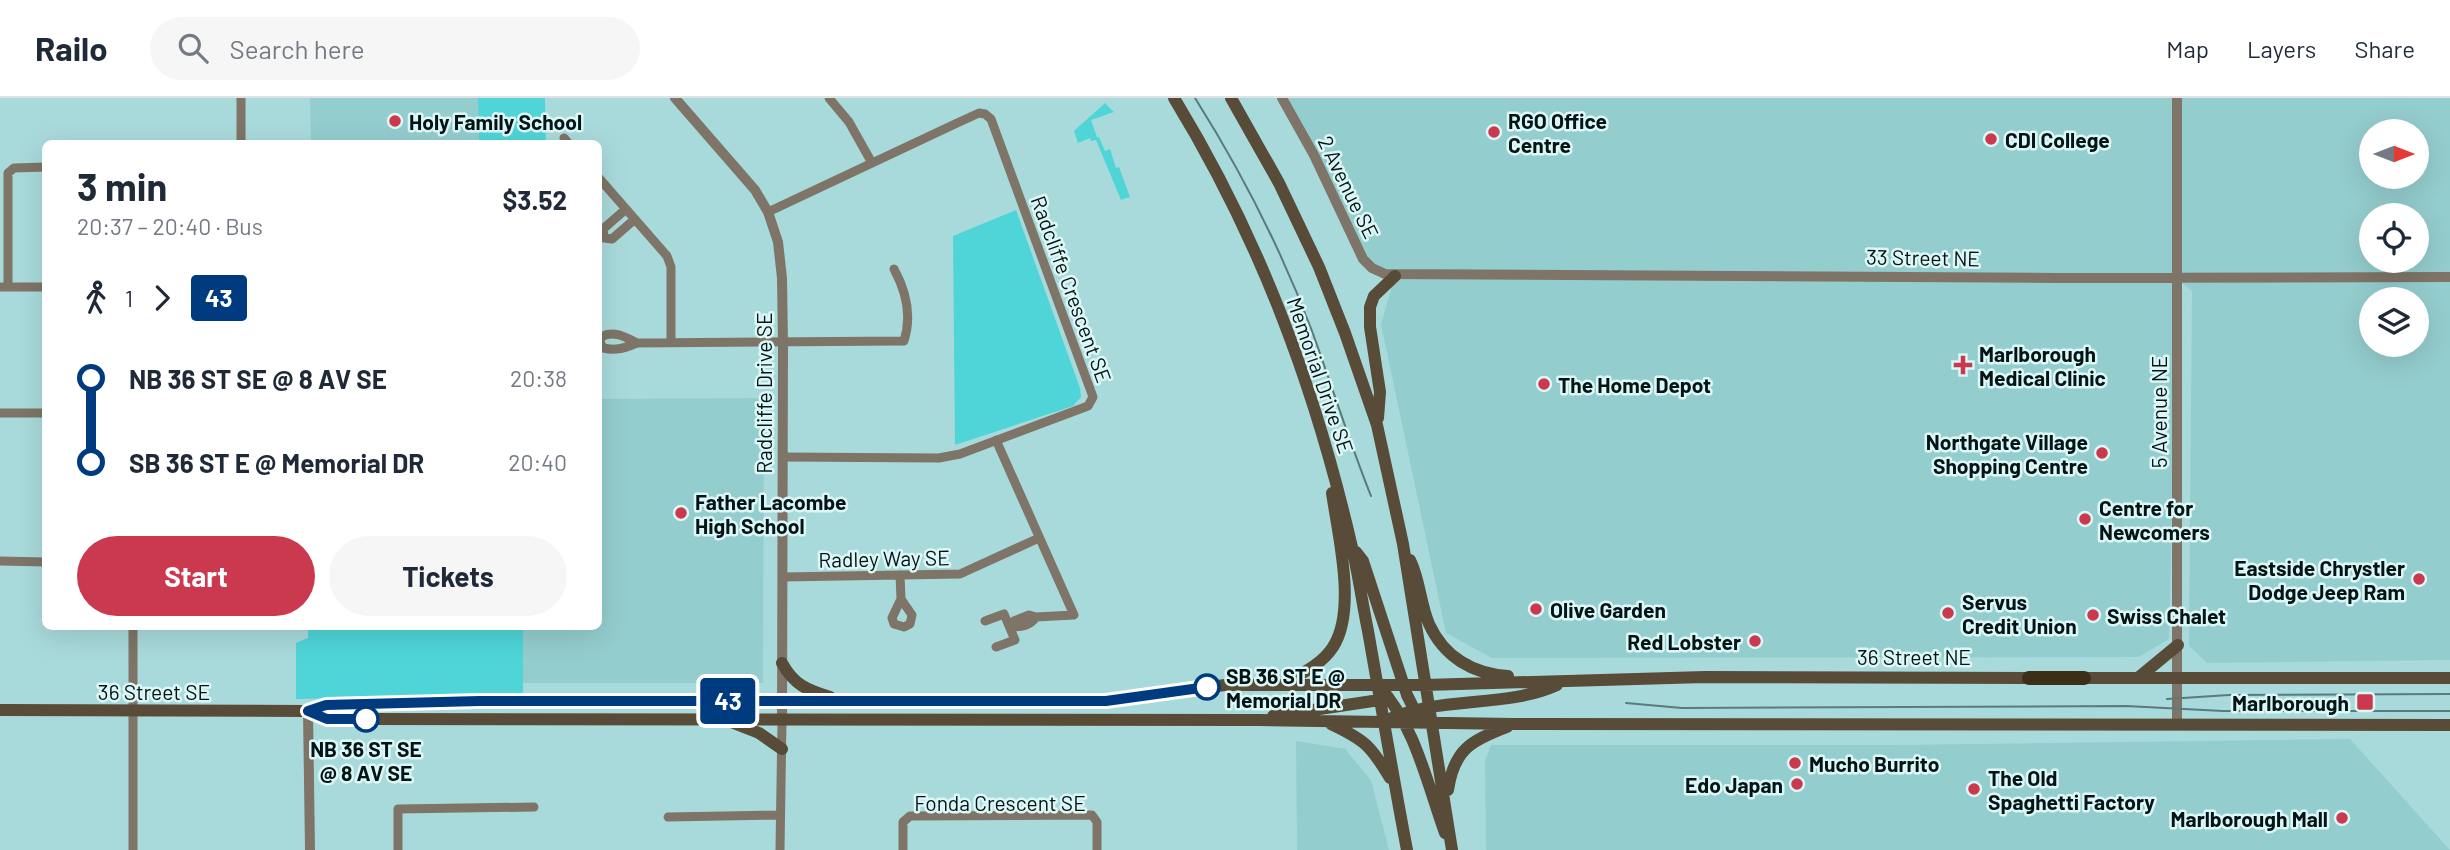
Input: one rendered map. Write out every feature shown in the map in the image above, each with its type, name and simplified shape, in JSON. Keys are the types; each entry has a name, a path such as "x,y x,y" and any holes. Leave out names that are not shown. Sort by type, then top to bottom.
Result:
{"main road":[{"name":"Memorial Drive SE","path":"1174,98 1209,155 1255,250 1296,354 1334,473 1352,546 1378,684 1385,699 1383,722 1407,850"},
{"name":"Memorial Drive SE","path":"1231,98 1279,183 1319,267 1354,355 1377,425 1403,544 1452,850"},
{"path":"1377,425 1380,392 1370,327 1370,307 1374,296 1395,276"},
{"path":"1283,684 1310,670 1332,649 1340,635 1344,609 1343,577 1331,491 1334,473"},
{"path":"1403,544 1415,570 1429,623 1451,655 1475,670 1539,682"},
{"path":"1352,546 1363,561 1405,690 1415,710 1433,723"},
{"path":"2138,678 2178,645"},
{"path":"782,663 799,686 844,701"},
{"name":"36 Street NE","path":"1425,685 1705,677 2450,678"},
{"path":"1383,722 1402,718 1415,710 1540,692 1564,682"},
{"path":"1378,684 1405,690"},
{"name":"36 Street SE","path":"0,710 308,711 326,705 479,701 1106,701 1225,685 1378,684"},
{"path":"1259,720 1279,714 1385,699 1425,685"},
{"path":"1385,699 1402,718 1452,850"},
{"name":"36 Street SE","path":"308,711 327,719 1383,722"},
{"path":"1402,718 1433,723 1513,724 2450,725"},
{"path":"724,720 759,733 782,749"},
{"path":"1328,723 1363,740 1377,756 1395,788"},
{"path":"1446,803 1453,764 1461,752 1475,740 1513,724"}],"street":[{"path":"241,98 241,140"},
{"name":"Radcliffe Drive SE","path":"675,98 755,190 768,212 778,242 782,278 783,344 780,850"},
{"path":"828,98 849,122 872,163"},
{"name":"2 Avenue SE","path":"1282,98 1314,155 1363,259 1377,271 1395,276"},
{"name":"5 Avenue NE","path":"2177,725 2178,98"},
{"name":"Radcliffe Crescent SE","path":"768,212 979,113 985,114 990,119 1093,397 1088,406 961,454 939,458 783,457"},
{"path":"42,167 14,167 8,173 4,287 42,288"},
{"path":"602,182 667,256 671,267 671,342"},
{"path":"626,209 603,229 604,238 612,239 635,219"},
{"path":"637,343 904,341 907,330 906,298 894,269"},
{"name":"33 Street NE","path":"1395,276 2450,277"},
{"path":"0,413 42,413"},
{"path":"996,440 1074,615 1036,617 1032,623 1012,627"},
{"name":"Radley Way SE","path":"783,576 960,574 1039,538"},
{"path":"0,561 42,562"},
{"path":"901,575 901,599"},
{"path":"985,621 1004,614 1012,627 1015,639 996,647"},
{"path":"133,630 133,850"},
{"path":"308,711 310,850"},
{"path":"398,850 398,809 534,807"},
{"path":"668,817 780,815"},
{"name":"Fonda Crescent SE","path":"903,850 903,822 910,816 1064,815 1092,815 1097,822 1097,850"}],"shaded area":[{"name":"Holy Family School","path":"310,98 478,98 479,140 311,140"},
{"path":"478,98 545,98 546,140 479,140"},
{"path":"1282,98 2450,98 2450,660 2207,663 2189,646 2192,291 2177,279 2169,639 2138,657 1492,658 1446,633 1381,324 1395,276 1371,268"},
{"path":"1105,103 1114,112 1091,120 1105,151 1110,149 1116,168 1119,167 1130,197 1121,200 1096,140 1091,141 1090,138 1078,143 1074,131"},
{"path":"1016,210 1081,397 1073,406 955,445 953,236"},
{"name":"Father Lacombe High School","path":"764,398 763,683 523,683 523,630 602,630 602,399"},
{"path":"308,630 523,630 523,695 296,699 296,643 308,638"},
{"path":"2350,739 2450,850 1486,850 1485,761 1491,745 1894,745"},
{"path":"1296,741 1345,749 1371,780 1389,850 1297,850"}],"tram line":[{"path":"1195,98 1244,182 1287,270 1312,331 1371,496"},
{"path":"2167,699 2229,695 2450,694"},
{"path":"1626,703 1682,708 2126,706 2223,711 2450,711"}],"bus line":[{"name":"43","path":"366,719 327,719 308,711 326,705 479,701 1106,701 1207,687"}],"place":[{"name":"Holy Family School","path":"395,121"},
{"name":"RGO Office Centre","path":"1494,132"},
{"name":"CDI College","path":"1991,139"},
{"name":"Marlborough Medical Clinic","path":"1963,365"},
{"name":"The Home Depot","path":"1544,384"},
{"name":"Northgate Village Shopping Centre","path":"2102,453"},
{"name":"Father Lacombe High School","path":"681,513"},
{"name":"Centre for Newcomers","path":"2085,519"},
{"name":"Eastside Chrystler Dodge Jeep Ram","path":"2419,579"},
{"name":"Olive Garden","path":"1536,609"},
{"name":"Servus Credit Union","path":"1948,613"},
{"name":"Swiss Chalet","path":"2093,615"},
{"name":"Red Lobster","path":"1755,641"},
{"name":"SB 36 ST E @ Memorial DR","path":"1207,687"},
{"name":"Marlborough","path":"2365,702"},
{"name":"NB 36 ST SE @ 8 AV SE","path":"366,719"},
{"name":"Mucho Burrito","path":"1795,763"},
{"name":"Edo Japan","path":"1797,784"},
{"name":"The Old Spaghetti Factory","path":"1974,789"},
{"name":"Marlborough Mall","path":"2342,818"}]}
